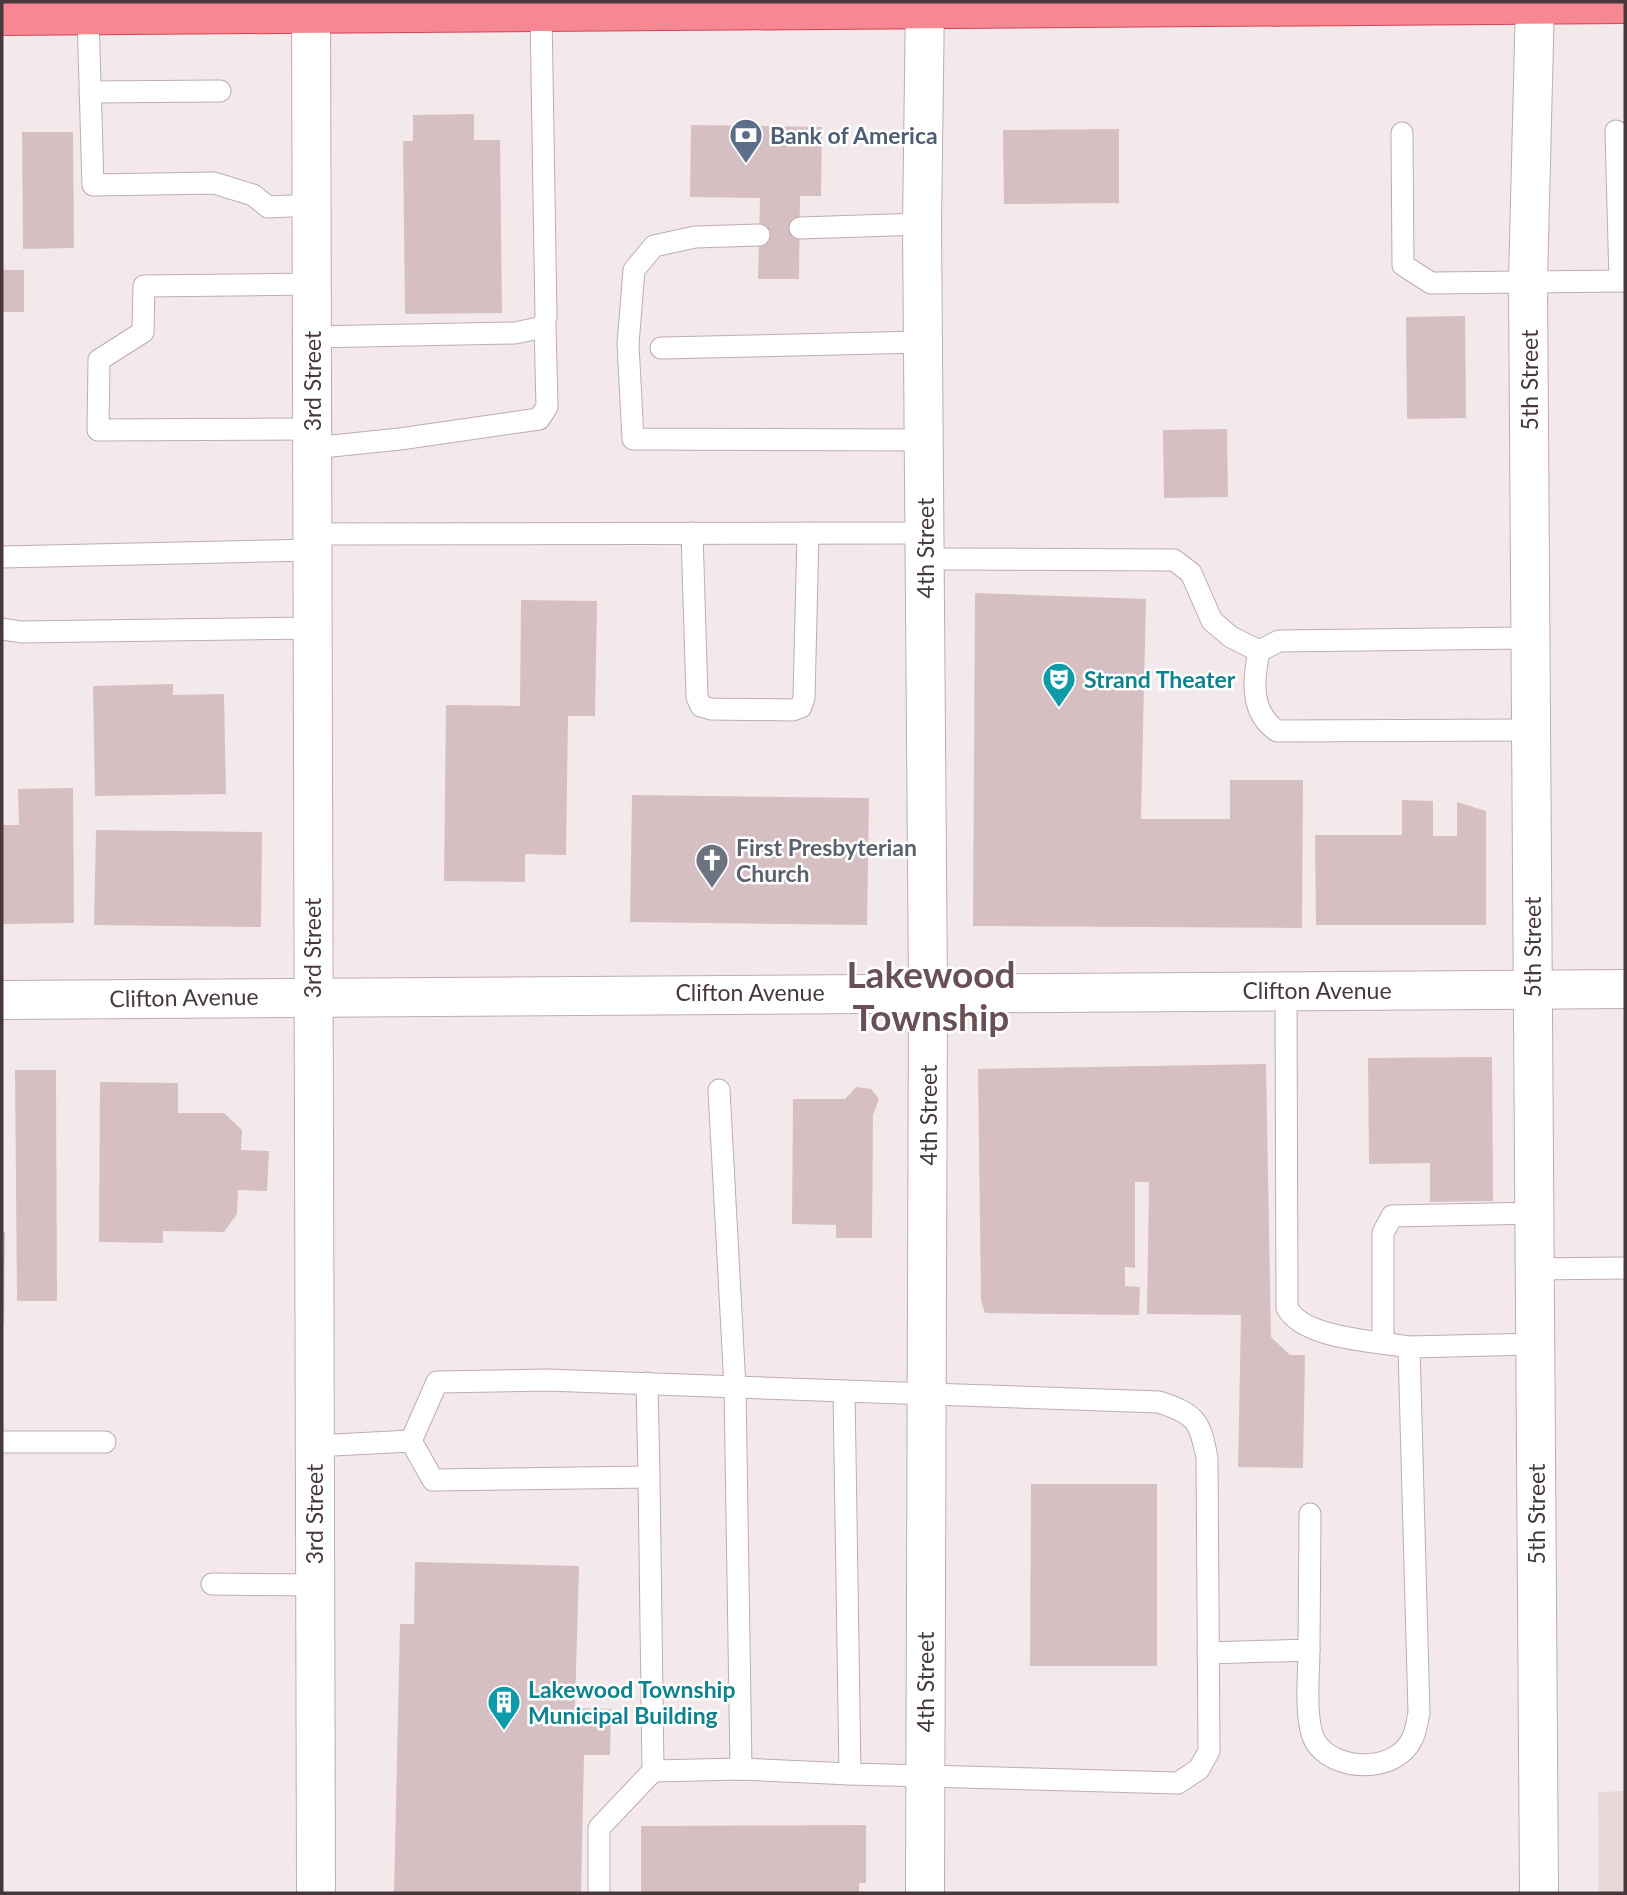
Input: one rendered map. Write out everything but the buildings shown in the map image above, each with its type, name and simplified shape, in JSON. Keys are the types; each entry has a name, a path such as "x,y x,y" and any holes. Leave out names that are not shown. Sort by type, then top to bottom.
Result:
{"highway":[{"path":"2,16 88,16 311,8 541,12 925,5 1625,4"}],"street":[{"name":"5th Street","path":"1535,4 1528,281 1539,1893"},
{"name":"4th Street","path":"925,5 922,224 928,991 925,1893"},
{"name":"3rd Street","path":"311,8 316,1893"},
{"name":"Clifton Avenue","path":"2,1000 928,991 1625,989"}],"lane":[{"path":"312,284 144,286 144,332 99,360 98,430 400,439 539,419 547,407 541,12"},
{"path":"88,16 93,185 214,183 253,195 268,207 312,205"},
{"path":"90,92 220,91"},
{"path":"1402,133 1403,265 1431,283 1623,281 1616,131"},
{"path":"800,228 922,224"},
{"path":"759,234 695,237 654,246 634,270 628,344 633,439 924,440"},
{"path":"312,337 515,333 543,327 545,324"},
{"path":"661,348 923,342"},
{"path":"2,557 313,542 692,533 808,533 925,546 1174,560 1191,573 1212,621 1231,637 1259,651"},
{"path":"692,533 697,698 701,706 793,709 800,707 804,698 808,533"},
{"path":"2,629 21,632 312,628"},
{"path":"1259,651 1279,641 1530,638"},
{"path":"1259,651 1254,675 1257,704 1263,721 1277,731 1531,730"},
{"path":"1286,990 1287,1308 1293,1319 1321,1332 1409,1347 1534,1344"},
{"path":"719,1090 735,1387 741,1769"},
{"path":"1384,1342 1382,1233 1392,1216 1534,1213"},
{"path":"1534,1269 1625,1268"},
{"path":"1310,1514 1310,1721 1314,1739 1324,1754 1342,1764 1365,1765 1393,1758 1412,1741 1419,1713 1409,1347"},
{"path":"411,1441 437,1382 547,1380 1159,1402 1184,1410 1201,1425 1207,1458 1209,1751 1199,1769 1178,1783 925,1777 741,1769 653,1770"},
{"path":"599,1893 598,1828 653,1770 647,1383"},
{"path":"844,1391 850,1774"},
{"path":"314,1446 411,1441"},
{"path":"411,1441 433,1480 649,1477"},
{"path":"2,1442 105,1442"},
{"path":"212,1584 315,1585"},
{"path":"1208,1653 1309,1650"}],"shaded area":[{"path":"1625,1791 1625,1893 1599,1893 1598,1792"}],"place":[{"name":"Bank of America","path":"746,165"},
{"name":"Strand Theater","path":"1059,709"},
{"name":"First Presbyterian Church","path":"712,890"},
{"name":"Lakewood Township Municipal Building","path":"504,1732"}],"district":[{"name":"Lakewood Township","path":"931,994"}]}
